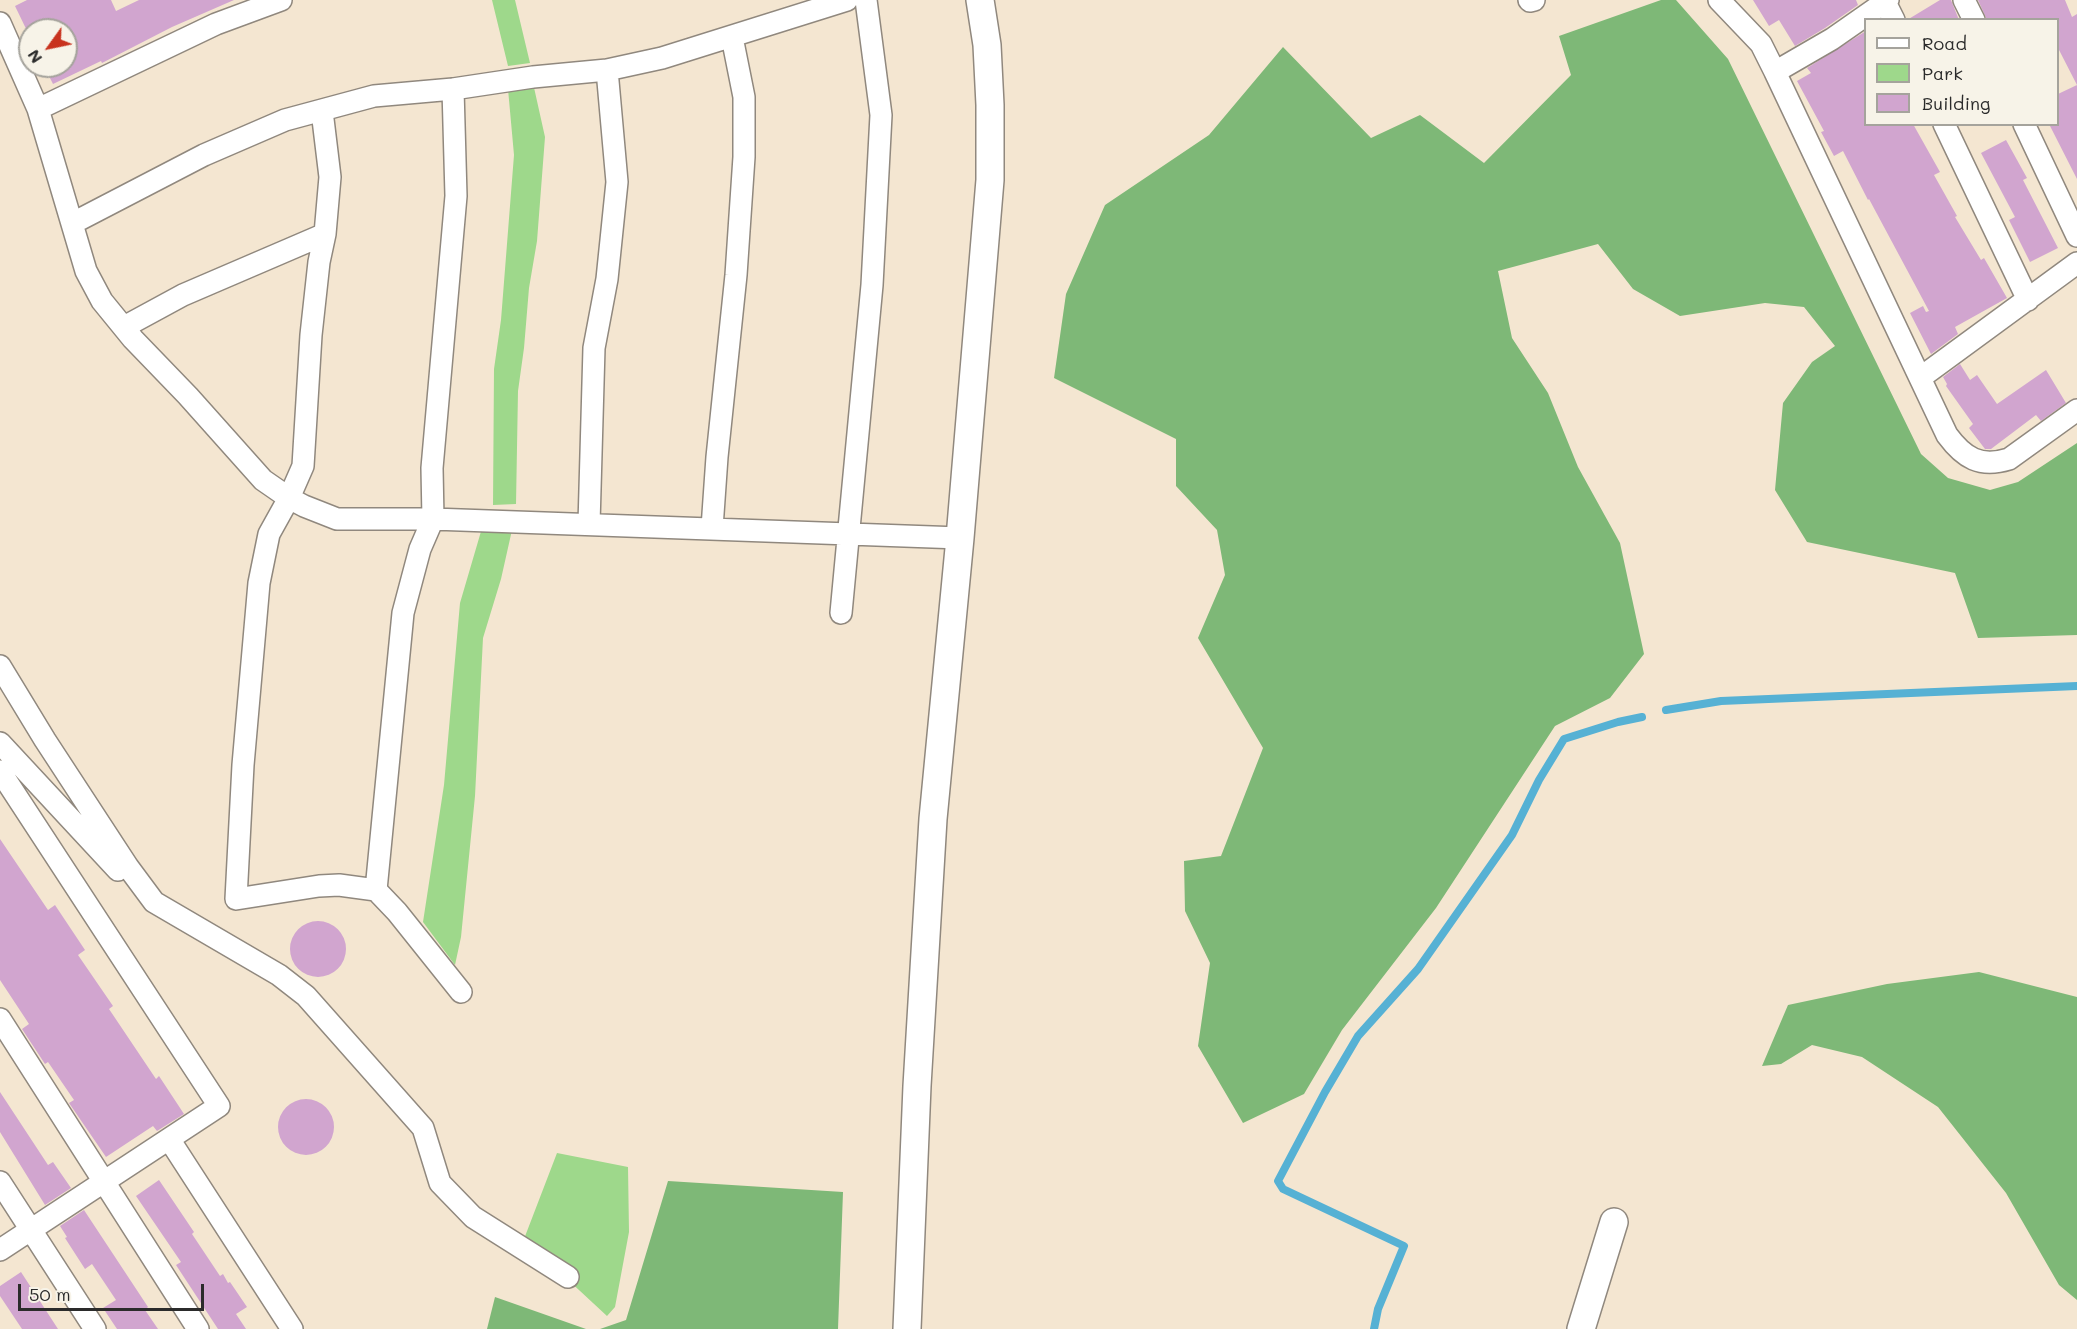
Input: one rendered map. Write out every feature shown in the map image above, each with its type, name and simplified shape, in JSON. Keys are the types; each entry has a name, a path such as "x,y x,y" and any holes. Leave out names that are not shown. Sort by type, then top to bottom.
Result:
{"street":[{"path":"38,109 216,24 281,0"},
{"path":"73,223 204,155 285,120 374,96 453,89 533,77 607,70 662,58 847,0"},
{"path":"841,613 872,285 881,115 866,0"},
{"path":"907,1329 917,1086 933,819 984,276 990,180 988,55 980,0"},
{"path":"1719,0 1761,44 1947,435 1956,447 1967,457 1983,463 2009,459 2077,410"},
{"path":"1964,0 1973,18"},
{"path":"1869,18 1889,7"},
{"path":"1774,72 1864,21"},
{"path":"0,23 38,109 86,271 102,301 262,480 289,498 337,519 433,519 960,538"},
{"path":"712,528 736,276 744,157 744,97 732,37"},
{"path":"589,524 594,348 607,279 616,182 607,70"},
{"path":"376,890 402,613 420,549 433,519 434,447 456,196 453,89"},
{"path":"322,111 330,177 325,234 319,262 311,335 303,466 269,534 259,583 243,765 236,899 319,886 339,885 376,890 397,912 461,992"},
{"path":"1945,126 2028,300"},
{"path":"2025,126 2077,236"},
{"path":"124,327 183,295 325,234"},
{"path":"1920,378 2077,263"},
{"path":"0,666 128,867 154,902"},
{"path":"0,743 131,883 154,902 279,975 306,996 423,1128 440,1183 473,1217 568,1277"},
{"path":"0,771 219,1106 0,1250"},
{"path":"0,1019 198,1329"},
{"path":"169,1139 292,1329"},
{"path":"0,1182 95,1329"},
{"path":"1581,1329 1614,1222"}],"green space":[{"path":"492,0 515,0 530,63 508,66"},
{"path":"1661,0 1676,0 1728,59 1921,454 1948,478 1990,490 2018,482 2077,443 2077,635 1978,638 1955,573 1807,542 1775,490 1783,403 1812,362 1835,346 1804,307 1765,303 1680,316 1633,289 1598,244 1498,271 1512,338 1548,393 1578,467 1620,543 1644,654 1610,698 1555,726 1436,908 1342,1030 1304,1094 1243,1123 1198,1046 1210,963 1185,911 1184,861 1221,856 1263,748 1198,638 1225,575 1217,530 1176,486 1176,439 1054,378 1066,294 1105,205 1209,135 1283,47 1371,138 1420,115 1484,163 1571,75 1559,36"},
{"path":"533,83 545,137 537,241 529,288 518,391 516,504 493,505 494,369 501,320 514,155 508,89"},
{"path":"482,528 512,530 501,579 483,638 475,796 461,937 455,965 423,922 444,785 460,603"},
{"path":"1979,972 2077,997 2077,1300 2059,1285 2006,1193 1938,1107 1862,1057 1812,1045 1781,1064 1762,1066 1788,1005 1887,984"},
{"path":"557,1153 628,1167 629,1232 615,1307 607,1316 524,1239"},
{"path":"668,1181 843,1192 838,1329 600,1329 626,1320"},
{"path":"495,1297 586,1329 487,1329"}],"building":[{"path":"27,0 111,0 116,11 139,0 234,0 172,27 102,63 101,61 78,72 78,18 21,18 15,6"},
{"path":"1753,0 1856,0 1858,5 1795,46 1779,20 1769,26"},
{"path":"1940,0 1951,0 1958,18 1910,18"},
{"path":"1978,0 2065,0 2072,17 2077,14 2077,85 2059,50 2059,18 1986,18"},
{"path":"1864,32 1864,126 1914,126 1940,172 1934,175 1957,216 1955,217 1981,260 1984,258 2007,298 1955,327 1958,334 1931,354 1910,313 1923,306 1926,312 1929,311 1843,151 1834,156 1821,132 1824,131 1797,81 1811,73 1807,68"},
{"path":"50,78 66,78 53,84"},
{"path":"2077,85 2077,179 2050,126 2059,126 2059,94"},
{"path":"2006,140 2027,178 2023,180 2058,248 2030,262 2009,220 2015,217 1981,153"},
{"path":"1960,364 1970,380 1977,375 1997,404 2046,370 2066,403 2041,421 2036,415 1991,449 1985,449 1969,428 1973,424 1946,386 1943,377"},
{"path":"0,839 48,910 55,905 85,950 78,955 113,1006 109,1009 156,1079 159,1076 184,1114 157,1131 153,1126 106,1157 69,1103 74,1100 48,1062 45,1064 22,1029 29,1024 0,980"},
{"path":"313,921 323,921 338,929 344,938 346,949 344,960 338,969 323,977 313,977 302,972 295,965 290,954 290,944 295,933 302,926"},
{"path":"0,1092 48,1165 53,1162 71,1188 45,1205 0,1132"},
{"path":"301,1099 311,1099 326,1107 332,1116 334,1127 332,1138 326,1147 311,1155 301,1155 290,1150 283,1143 278,1132 278,1122 283,1111 290,1104"},
{"path":"159,1180 220,1276 223,1274 228,1283 230,1282 247,1307 236,1314 246,1329 218,1329 176,1265 181,1262 136,1196"},
{"path":"84,1210 148,1307 145,1310 158,1329 117,1329 103,1308 116,1300 92,1264 85,1269 60,1226"},
{"path":"21,1272 58,1329 22,1329 0,1296 0,1286"}],"waterway":[{"path":"1666,710 1721,701 2077,686"},
{"path":"1374,1329 1378,1309 1404,1246 1283,1189 1278,1181 1325,1092 1358,1036 1418,969 1512,835 1539,780 1564,739 1642,717"}]}
